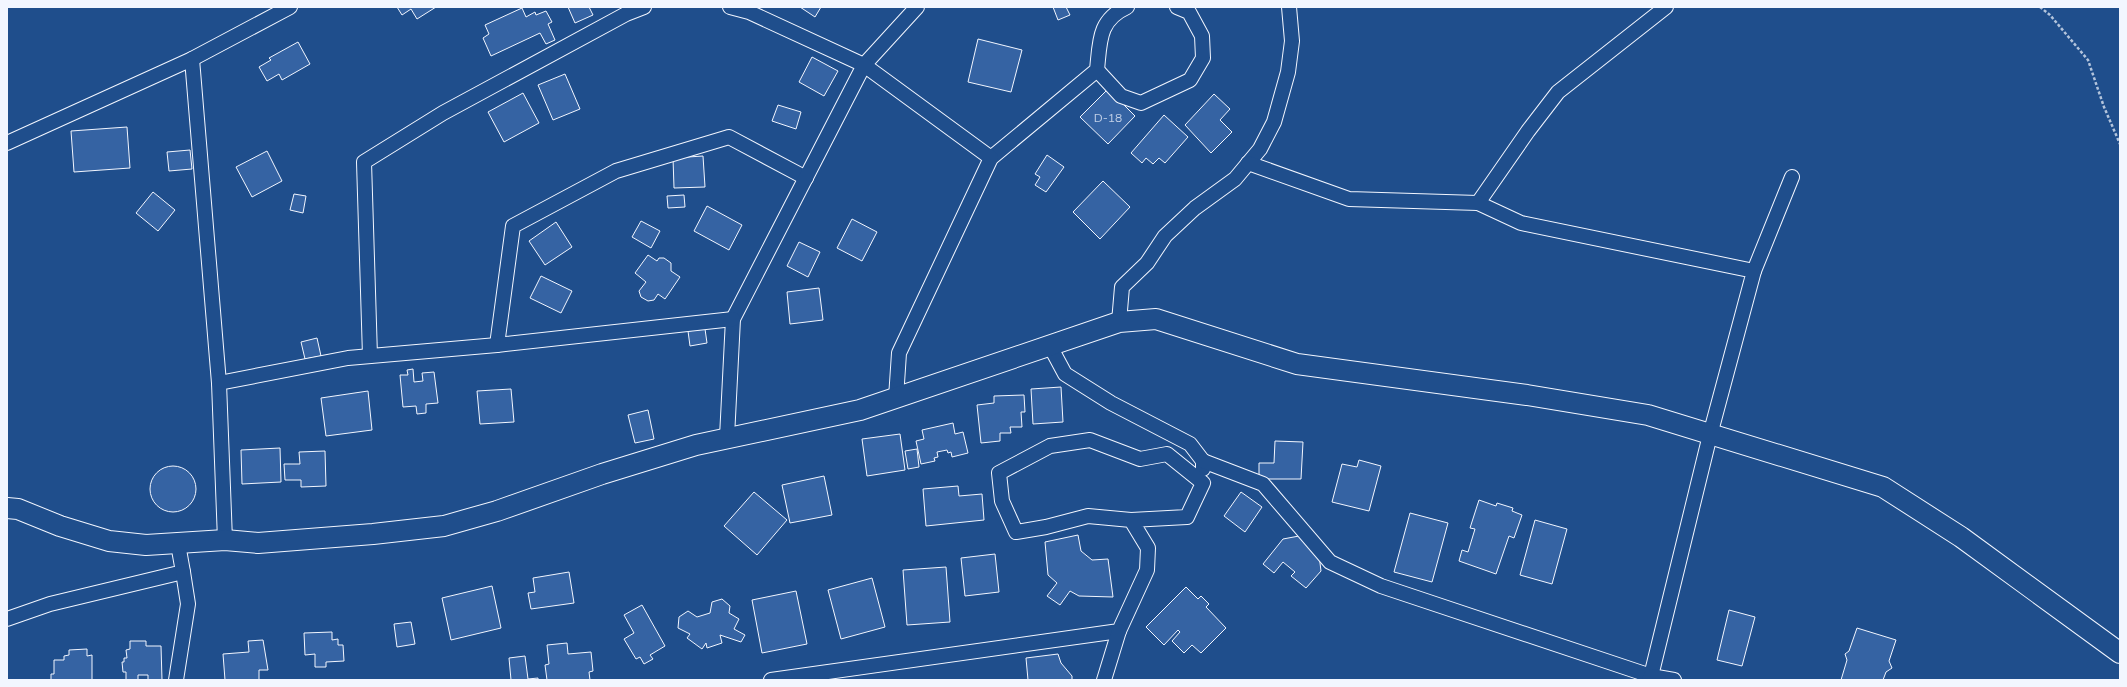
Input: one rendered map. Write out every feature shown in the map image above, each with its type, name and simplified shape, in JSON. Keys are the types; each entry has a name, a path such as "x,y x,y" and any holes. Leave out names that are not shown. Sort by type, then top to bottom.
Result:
{"street":[{"path":"7,143 192,59 290,7"},
{"path":"370,356 364,162 443,114 626,14 644,7"},
{"path":"730,7 749,12 864,65 991,158"},
{"path":"727,437 733,319 864,65 916,7"},
{"path":"896,398 898,353 991,158 1097,70 1101,31 1114,13 1127,7"},
{"path":"1097,70 1121,96 1141,103 1190,80 1203,58 1202,36 1189,12 1177,7"},
{"path":"1119,322 1122,287 1146,263 1165,236 1195,208 1235,179 1260,149 1274,122 1288,72 1292,42 1289,7"},
{"path":"1478,203 1528,131 1558,92 1666,7"},
{"path":"192,59 219,383 225,540"},
{"path":"497,345 513,226 616,171 729,137 806,178"},
{"path":"1248,163 1349,198 1478,203 1521,223 1754,271"},
{"path":"1650,678 1710,435 1754,271 1792,176"},
{"path":"219,383 348,358 497,345 733,319"},
{"path":"7,508 18,509 60,526 109,541 146,545 225,540 258,543 373,534 444,526 497,511 602,474 727,437 860,410 1119,322 1156,320 1297,364 1527,395 1640,414 1883,487 1961,537 2120,653"},
{"path":"1050,346 1065,374 1111,403 1190,444 1203,460 1263,484 1330,562 1381,586 1650,678 1674,680"},
{"path":"1203,460 1203,483 1187,516 1131,520 1088,516 1046,527 1016,532 1002,501 998,473 1050,446 1090,440 1140,459 1167,454 1203,483"},
{"path":"1104,680 1119,631 1147,570 1148,548 1131,520"},
{"path":"176,680 188,604 178,544"},
{"path":"7,619 50,604 183,572"},
{"path":"771,680 1119,631"}],"path":[{"path":"2040,7 2050,15 2088,60 2104,107 2120,144"}],"building":[{"path":"397,7 436,7 417,19 411,9 402,15"},
{"path":"568,7 589,7 593,15 575,23"},
{"path":"800,7 821,7 815,17"},
{"path":"1053,7 1066,7 1070,15 1058,20"},
{"path":"522,8 526,17 535,12 536,15 546,11 552,22 548,24 555,40 546,44 540,33 491,56 483,38 489,34 485,25"},
{"path":"978,39 1022,50 1011,92 968,82"},
{"path":"298,42 310,64 282,80 279,74 267,81 259,67 271,60 269,58"},
{"path":"812,57 838,71 824,96 799,82"},
{"path":"565,74 580,109 553,120 538,85"},
{"path":"1108,89 1135,116 1108,144 1080,117"},
{"path":"523,93 539,123 504,142 488,112"},
{"path":"1214,94 1230,109 1220,120 1232,132 1211,153 1185,125"},
{"path":"778,105 801,112 796,129 772,121"},
{"path":"1164,115 1188,137 1165,163 1159,158 1153,164 1146,158 1142,163 1131,153"},
{"path":"127,127 130,168 74,172 71,131"},
{"path":"190,150 192,169 169,171 167,152"},
{"path":"267,151 282,181 252,197 236,167"},
{"path":"1047,155 1064,167 1046,192 1035,185 1040,177 1035,174"},
{"path":"703,156 705,187 674,188 673,158"},
{"path":"1103,181 1130,207 1100,239 1073,212"},
{"path":"153,192 175,210 158,231 136,213"},
{"path":"294,194 306,196 303,213 290,210"},
{"path":"684,195 685,207 668,208 667,196"},
{"path":"707,206 742,225 729,250 694,231"},
{"path":"852,219 877,232 862,261 837,248"},
{"path":"641,221 660,231 651,248 632,237"},
{"path":"556,222 572,247 545,265 529,241"},
{"path":"799,242 820,252 808,277 787,266"},
{"path":"648,255 657,261 659,258 664,258 671,263 671,271 680,277 665,299 658,294 654,300 648,301 641,297 639,291 646,282 635,273"},
{"path":"541,276 572,291 561,313 530,298"},
{"path":"819,288 823,320 790,324 787,292"},
{"path":"705,329 707,343 690,346 688,331"},
{"path":"317,338 321,356 305,359 301,342"},
{"path":"413,369 414,382 423,381 422,373 434,372 438,403 426,404 426,413 417,414 416,406 403,407 400,375 408,375 407,370"},
{"path":"1061,387 1063,422 1033,424 1031,389"},
{"path":"511,389 514,422 480,424 477,391"},
{"path":"368,391 372,430 326,436 321,398"},
{"path":"1024,395 1025,412 1021,412 1022,427 1010,427 1011,433 1000,433 1000,441 981,443 977,405 994,403 994,396"},
{"path":"648,410 654,439 635,443 628,415"},
{"path":"953,423 955,434 963,432 968,453 952,457 951,452 948,453 947,450 937,452 938,457 934,458 935,461 921,464 916,441 924,439 922,430"},
{"path":"900,434 905,470 867,476 862,439"},
{"path":"1275,441 1303,442 1301,479 1259,479 1259,463 1274,463"},
{"path":"280,448 281,482 242,484 241,450"},
{"path":"917,449 919,467 908,469 905,451"},
{"path":"325,451 326,486 301,487 301,480 285,480 284,464 300,464 299,452"},
{"path":"1359,460 1381,466 1369,511 1332,502 1342,464 1357,467"},
{"path":"168,466 178,466 186,470 192,476 196,484 196,494 192,502 186,508 178,512 168,512 160,508 154,502 150,494 150,484 154,476 160,470"},
{"path":"824,476 832,515 790,523 782,485"},
{"path":"958,486 959,496 982,494 984,520 926,526 923,489"},
{"path":"754,492 787,520 757,555 724,526"},
{"path":"1241,492 1262,507 1245,532 1224,516"},
{"path":"1479,500 1496,506 1497,503 1513,508 1512,511 1522,515 1514,538 1509,536 1496,574 1459,561 1462,550 1468,552 1475,529 1470,528"},
{"path":"1410,513 1448,523 1432,582 1394,572"},
{"path":"1535,520 1567,529 1552,584 1520,575"},
{"path":"1078,535 1081,551 1092,560 1108,559 1113,597 1079,596 1070,591 1060,605 1047,596 1057,583 1048,575 1045,542"},
{"path":"1299,536 1319,555 1321,571 1306,588 1291,576 1295,572 1283,562 1274,573 1263,564 1283,539"},
{"path":"995,554 999,592 965,596 961,558"},
{"path":"946,567 950,622 907,625 903,570"},
{"path":"569,572 574,603 531,609 528,593 535,592 533,578"},
{"path":"872,578 885,627 841,639 828,590"},
{"path":"492,586 501,628 451,640 442,598"},
{"path":"1186,587 1198,599 1201,596 1209,604 1206,607 1226,628 1201,653 1192,645 1184,653 1172,641 1180,632 1178,630 1164,645 1146,627"},
{"path":"796,591 807,644 762,653 752,600"},
{"path":"722,599 730,606 729,613 739,619 734,629 745,635 741,642 720,635 722,643 707,648 706,643 702,649 687,638 690,634 678,628 679,617 688,611 697,617 710,613 712,602"},
{"path":"642,605 665,646 650,655 653,659 644,664 640,657 636,659 624,639 634,633 624,615"},
{"path":"1729,610 1755,617 1742,666 1717,660"},
{"path":"411,622 415,644 397,647 394,624"},
{"path":"1857,628 1896,640 1889,661 1892,668 1886,672 1883,680 1841,680 1847,660 1845,654 1849,651"},
{"path":"332,632 332,640 338,639 338,645 343,645 344,661 326,662 326,667 315,667 315,654 305,655 304,633"},
{"path":"263,640 268,670 259,670 259,680 225,680 223,654 249,652 248,641"},
{"path":"130,641 146,641 146,646 161,646 162,680 148,680 148,675 138,675 138,680 126,680 126,672 123,672 122,662 124,662 124,658 127,658 126,650 130,649"},
{"path":"567,643 568,654 591,652 593,671 589,672 590,680 547,680 545,665 549,664 547,645"},
{"path":"87,649 87,656 92,655 92,680 51,680 51,674 54,674 54,660 64,660 64,656 69,655 69,650"},
{"path":"1058,654 1061,663 1072,676 1072,680 1028,680 1026,658"},
{"path":"525,656 528,679 538,678 538,680 511,680 509,658"}]}
